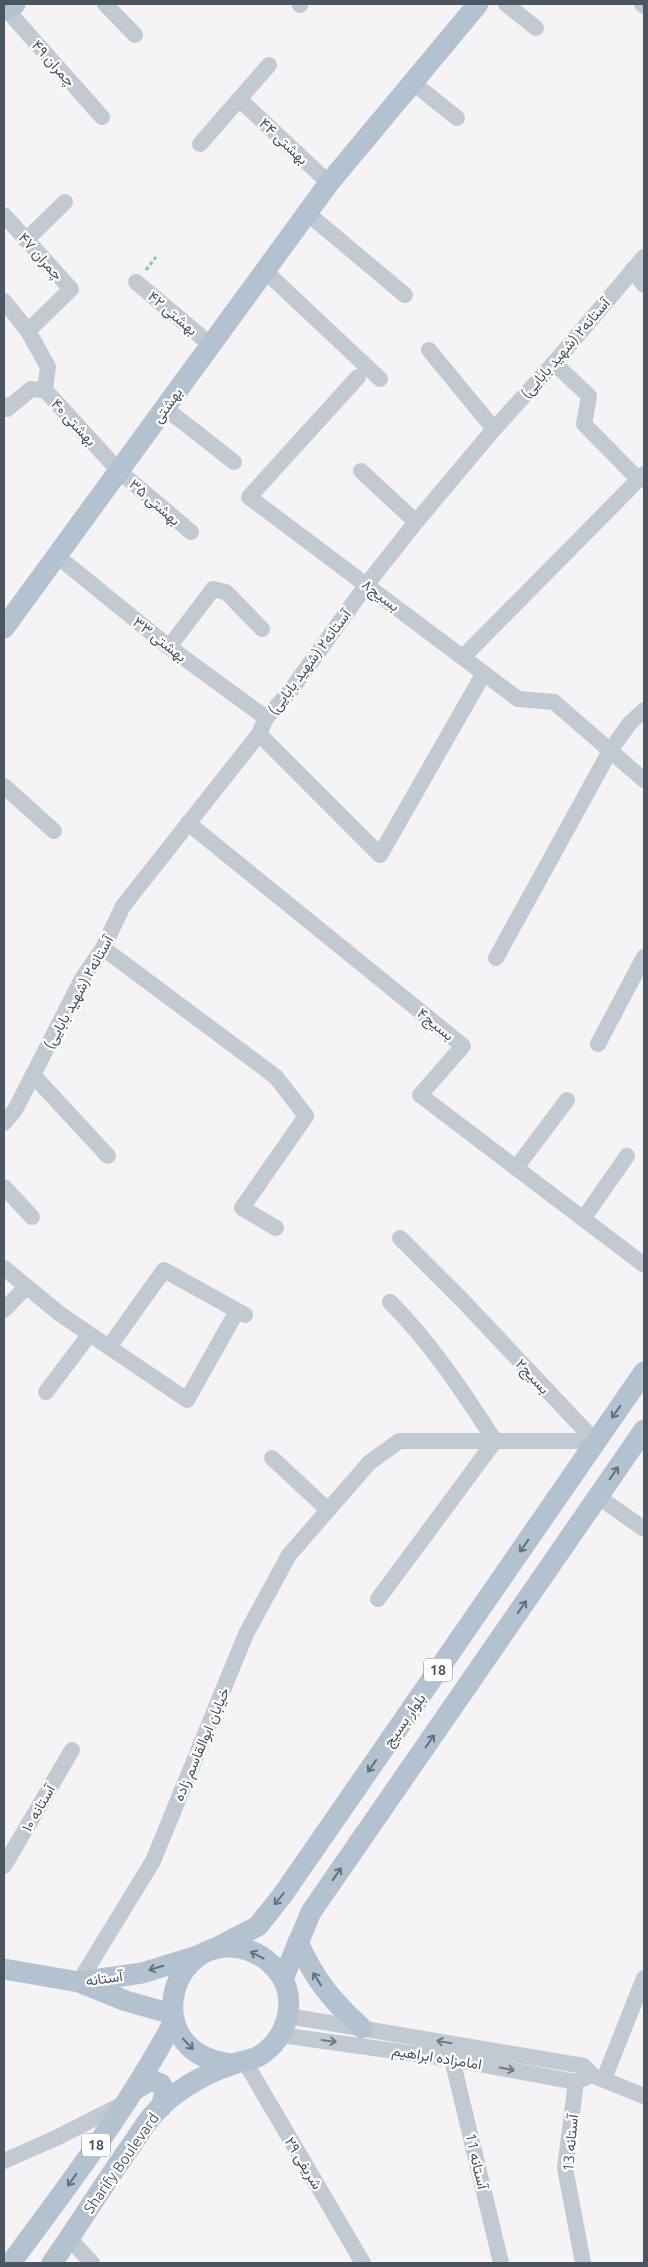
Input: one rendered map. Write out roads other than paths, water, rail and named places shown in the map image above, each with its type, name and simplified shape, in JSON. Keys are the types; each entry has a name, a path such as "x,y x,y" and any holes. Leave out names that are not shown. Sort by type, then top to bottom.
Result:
{"main road":[{"path":"412,82 462,4"},
{"path":"412,82 478,4"},
{"name":"بهشتی","path":"4,628 329,183 412,82"},
{"name":"بلوار بسیج","path":"208,1952 258,1926 284,1893 644,1372"},
{"name":"18","path":"283,1979 312,1912 644,1430"},
{"path":"298,1942 309,1967 321,1986 338,2006 362,2028"},
{"path":"208,1952 230,1947 246,1949 261,1956 273,1966 283,1979 288,1997 284,2025"},
{"name":"18","path":"173,2018 174,1990 177,1983 185,1969 208,1952"},
{"name":"آستانه","path":"4,1969 79,1982 142,1973 208,1952"},
{"path":"79,1982 173,2018 180,2036 190,2048 202,2057 217,2062 238,2063"},
{"name":"Sharify Boulevard","path":"11,2263 129,2096 173,2018"},
{"name":"18","path":"238,2063 265,2052 284,2025"},
{"name":"Sharify Boulevard","path":"52,2263 152,2116 183,2089 238,2063"},
{"path":"129,2096 151,2080 161,2084 165,2093 161,2107"}],"street":[{"path":"105,4 135,35"},
{"path":"506,4 536,28"},
{"name":"چمران ۴۹","path":"8,7 102,117"},
{"path":"200,144 269,65"},
{"path":"412,82 457,118"},
{"name":"بهشتی ۴۴","path":"239,98 329,183"},
{"path":"26,240 65,202"},
{"path":"308,213 405,295"},
{"name":"چمران ۴۷","path":"4,215 71,290 28,331"},
{"name":"آستانه۲ (شهید بابایی)","path":"4,1123 15,1110 82,979 103,948 123,906 171,848 188,823 259,734 266,718 290,690 367,584 416,522 494,429 554,363 644,257"},
{"path":"265,270 380,379"},
{"path":"632,270 644,285"},
{"name":"بهشتی ۴۲","path":"136,282 211,345"},
{"path":"4,300 28,331"},
{"name":"بهشتی ۴۰","path":"28,331 48,367 45,390 119,471"},
{"path":"429,350 494,429"},
{"path":"463,657 641,476 584,424 589,396 554,363"},
{"name":"بسیج۸","path":"358,377 249,497 518,699 554,702 644,780"},
{"path":"4,405 7,409 31,389 45,390"},
{"path":"165,408 234,462"},
{"name":"بهشتی ۳۵","path":"119,471 191,532"},
{"path":"361,471 416,522"},
{"name":"بهشتی ۳۳","path":"57,556 169,647 266,718"},
{"path":"169,647 213,589 226,592 262,629"},
{"path":"259,734 380,855 484,673"},
{"path":"496,958 610,751 629,724 644,710"},
{"path":"4,786 54,831"},
{"name":"بسیج۴","path":"188,823 463,1046 420,1095 644,1265"},
{"path":"103,948 276,1077 306,1116 242,1208 276,1228"},
{"path":"598,1044 644,957"},
{"path":"33,1075 108,1156"},
{"path":"516,1168 567,1100"},
{"path":"584,1219 627,1156"},
{"path":"4,1187 32,1218"},
{"name":"بسیج۲","path":"400,1238 465,1303 595,1441"},
{"path":"4,1268 60,1314 187,1400 241,1313 164,1270 109,1347"},
{"path":"4,1310 26,1287"},
{"path":"390,1302 418,1330 459,1386 495,1441"},
{"path":"46,1392 90,1334"},
{"name":"خیابان ابوالقاسم زاده","path":"79,1982 153,1861 246,1634 289,1555 369,1462 399,1441 495,1441"},
{"path":"495,1441 595,1441"},
{"path":"378,1599 495,1441"},
{"path":"272,1458 328,1510"},
{"path":"597,1496 644,1528"},
{"name":"آستانه ۱۰","path":"4,1866 72,1750"},
{"name":"آستانه 13","path":"583,2263 565,2168 591,2079 644,1978"},
{"name":"امامزاده ابراهیم","path":"284,2025 362,2028 584,2066 591,2079"},
{"name":"امامزاده ابراهیم","path":"284,2025 452,2058 591,2079 643,2092"},
{"name":"آستانه 11","path":"452,2058 501,2263"},
{"name":"شریفی ۲۹","path":"238,2063 363,2263"},
{"path":"4,2161 56,2138 129,2096"},
{"path":"69,2238 92,2263"}]}
